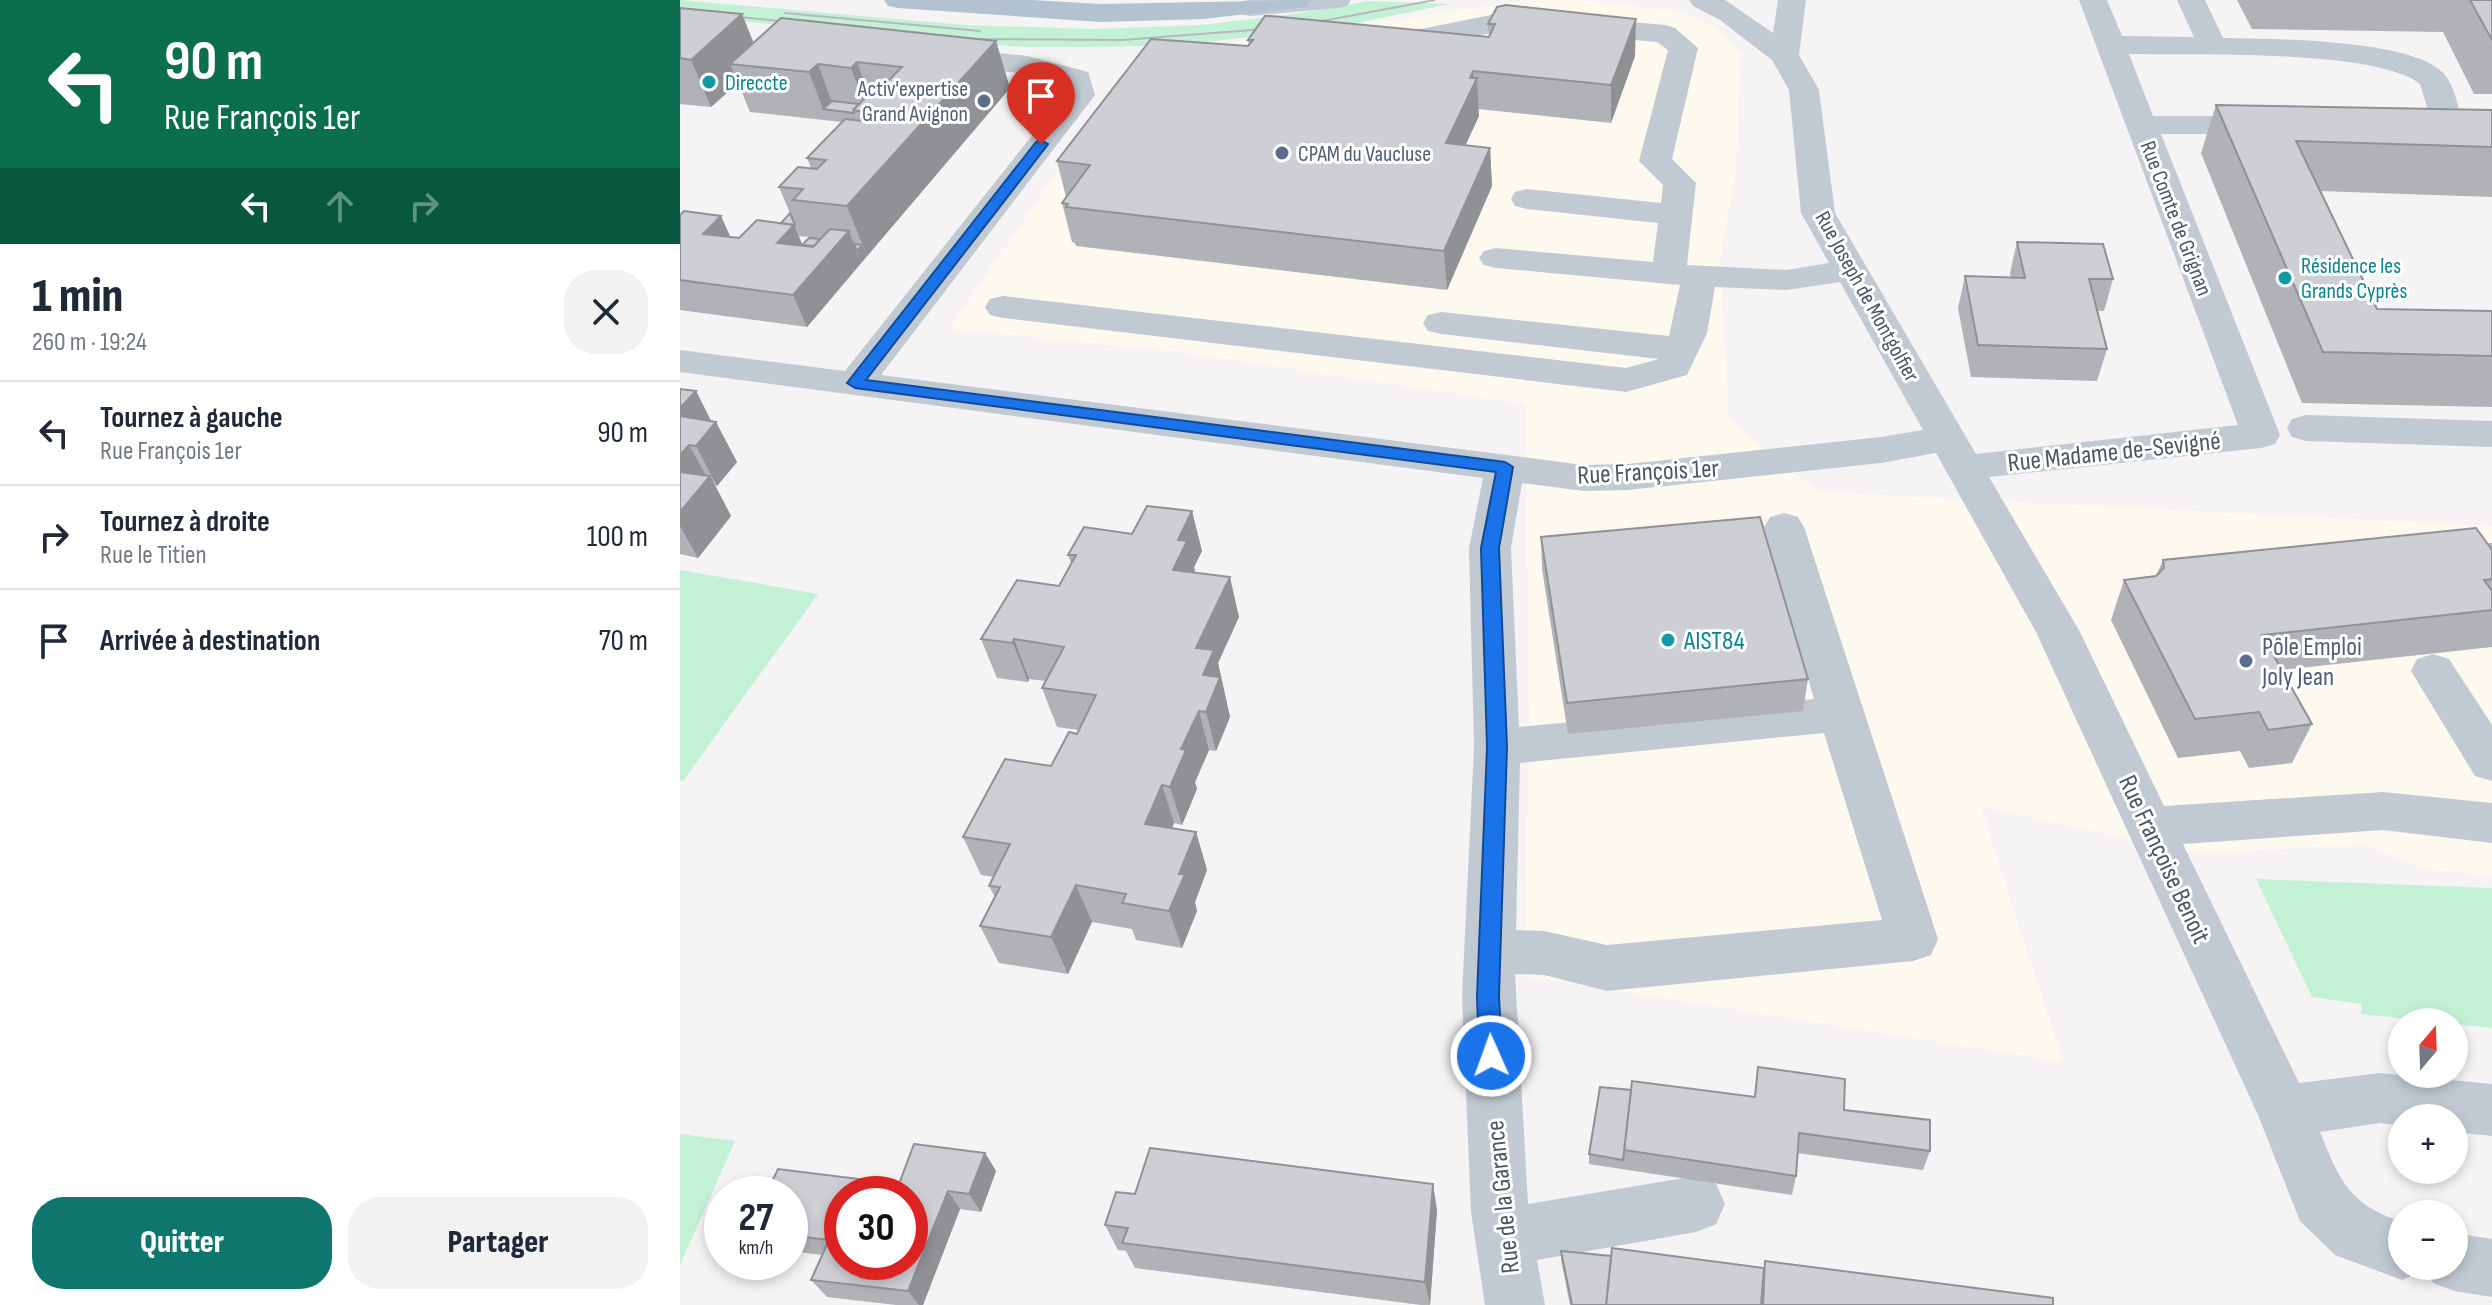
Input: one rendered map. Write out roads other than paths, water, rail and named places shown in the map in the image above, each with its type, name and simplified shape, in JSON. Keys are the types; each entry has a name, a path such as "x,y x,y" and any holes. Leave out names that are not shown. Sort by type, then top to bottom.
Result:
{"main road":[{"path":"898,0 1101,13 1204,10 1297,0"}],"street":[{"path":"1204,10 1286,7 1337,0"},
{"path":"1703,0 1730,14 1784,55 1792,0"},
{"name":"Rue Comte de Grignan","path":"2093,0 2261,435"},
{"path":"2191,0 2213,48"},
{"path":"1003,307 1626,380 1674,367 1689,333 1677,215 1680,183 1655,161 1683,48 1665,34 1511,20 1368,49"},
{"path":"2111,45 2372,56 2404,63 2430,76 2440,94 2446,120 2370,126"},
{"path":"855,383 1080,95 1077,78 1028,65 917,54"},
{"name":"Rue Joseph de Montgolfier","path":"1784,55 1804,90 1818,213 1958,454"},
{"path":"2141,125 2293,125"},
{"path":"1527,199 1677,215"},
{"path":"1496,258 1684,275 1787,280 1850,270"},
{"path":"1441,323 1682,349"},
{"name":"Rue François 1er","path":"680,361 1584,478 1628,477 1881,450 1958,454"},
{"path":"2306,428 2492,434"},
{"name":"Rue Madame de-Sevigné","path":"1958,454 1989,464 2261,435"},
{"name":"Rue Françoise Benoit","path":"1958,454 2058,632 2284,1111 2320,1201 2356,1235 2388,1246"},
{"name":"Rue de la Garance","path":"1505,467 1490,548 1497,747 1488,996 1493,1117 1504,1237 1515,1305"},
{"path":"1490,951 1544,953 1607,968 1913,939 1784,527"},
{"path":"2433,671 2492,763"},
{"path":"1497,747 1841,714"},
{"path":"2150,827 2383,811 2492,823"},
{"path":"2284,1111 2380,1098 2492,1110"},
{"path":"1504,1237 1696,1204"},
{"path":"2468,1264 2492,1268"}],"tram line":[{"path":"1306,24 1435,0"},
{"path":"680,11 799,23"},
{"path":"785,13 980,31"},
{"path":"967,39 1122,40 1278,28"}],"place":[{"name":"Direccte","path":"709,82"},
{"name":"Activ'expertise Grand Avignon","path":"984,101"},
{"name":"CPAM du Vaucluse","path":"1282,153"},
{"name":"Résidence les Grands Cyprès","path":"2285,278"},
{"name":"AIST84","path":"1668,640"},
{"name":"Pôle Emploi Joly Jean","path":"2246,661"}]}
